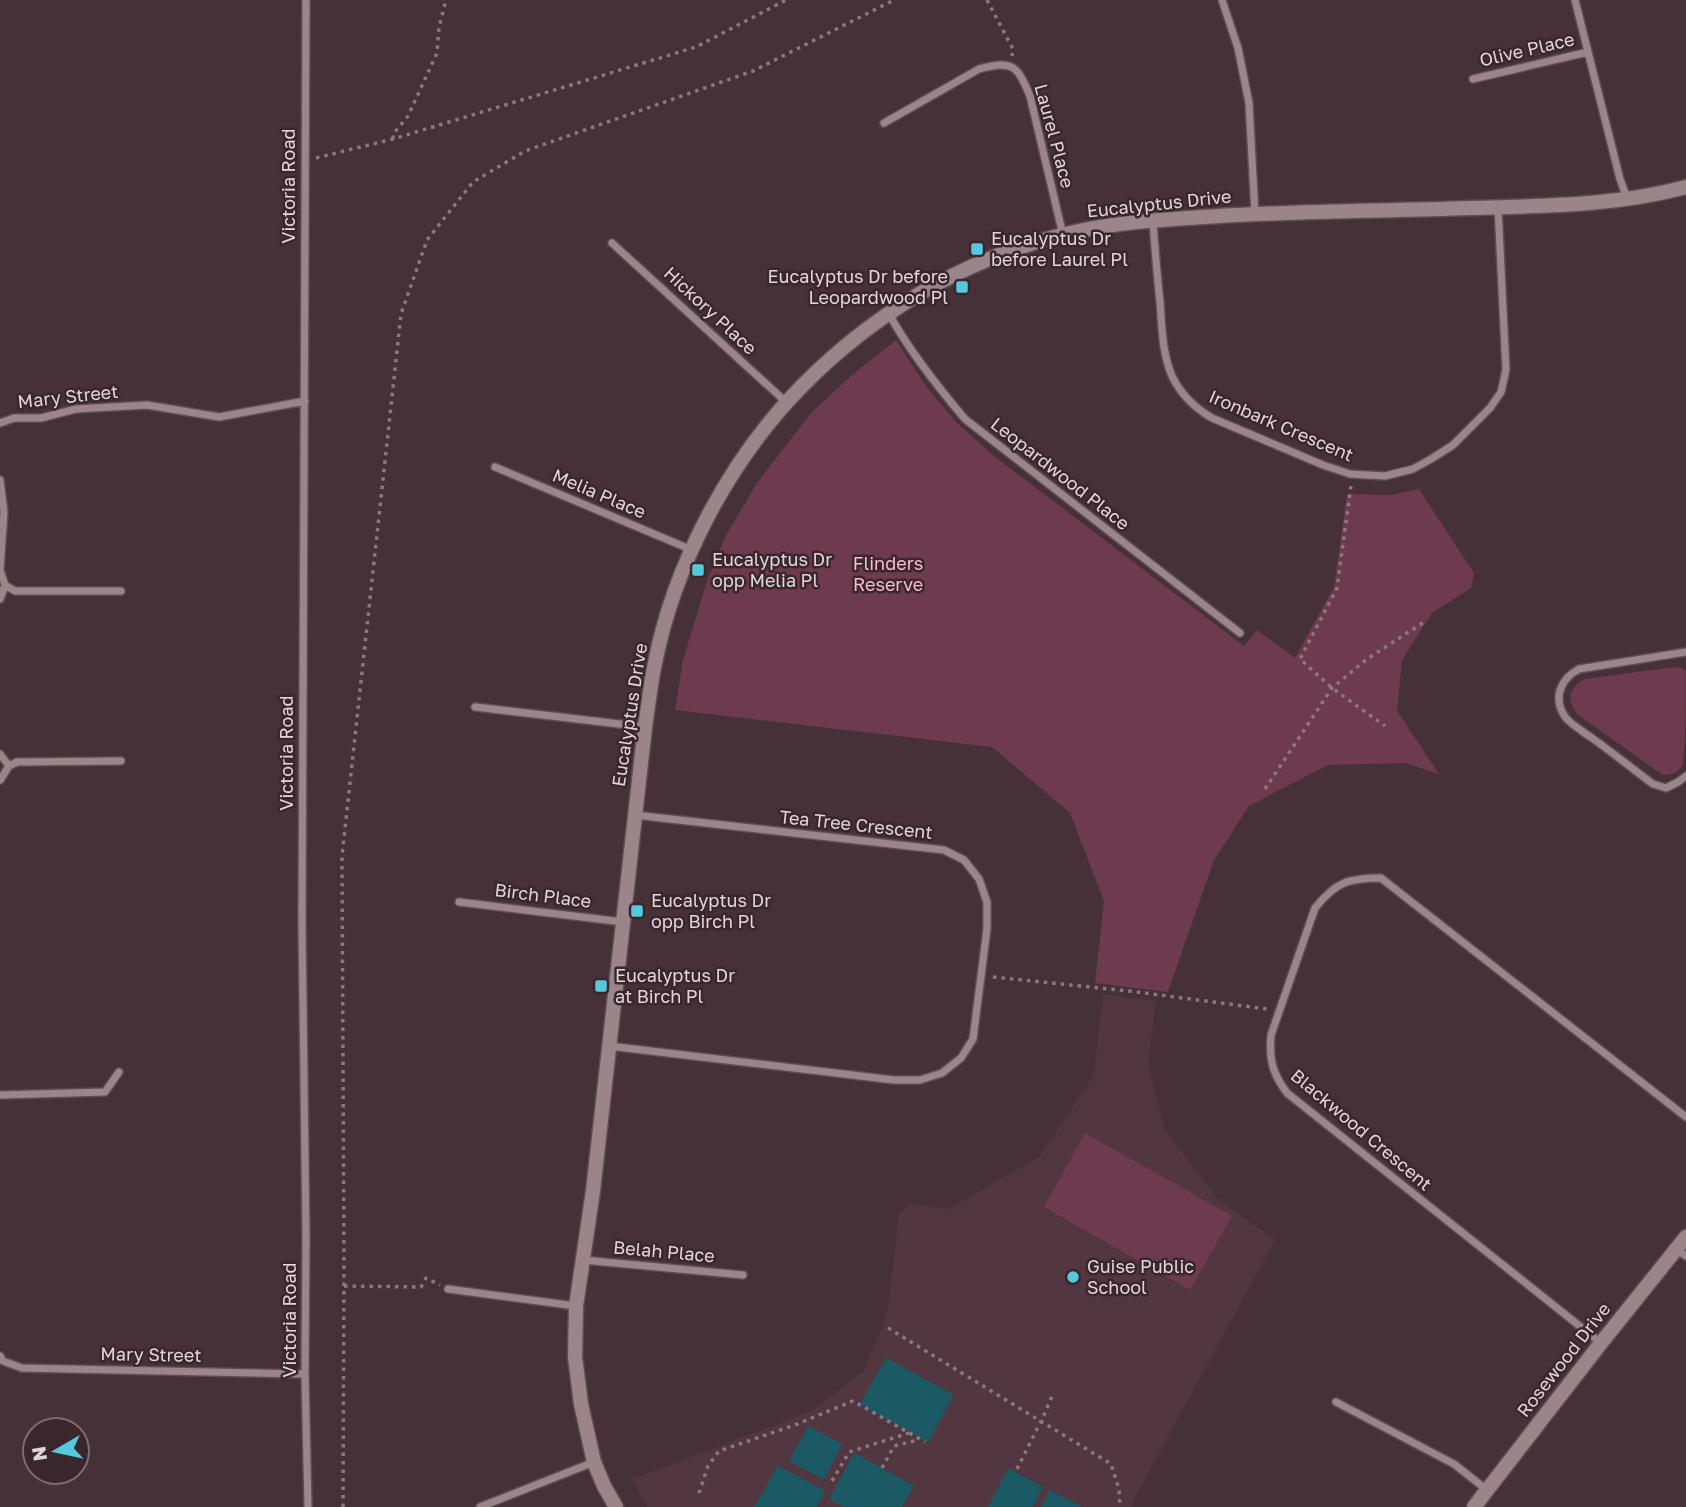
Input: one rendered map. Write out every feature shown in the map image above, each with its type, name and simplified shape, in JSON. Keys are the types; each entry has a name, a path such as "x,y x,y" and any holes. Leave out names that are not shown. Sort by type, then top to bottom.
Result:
{"street":[{"name":"Victoria Road","path":"306,0 302,925 308,1507"},
{"path":"1222,0 1238,48 1249,103 1255,214"},
{"path":"1575,0 1620,180 1627,198"},
{"name":"Olive Place","path":"1474,79 1588,52"},
{"path":"884,122 979,69 997,64 1011,65"},
{"name":"Laurel Place","path":"1011,65 1021,75 1030,96 1063,234"},
{"name":"Eucalyptus Drive","path":"616,1507 594,1462 581,1404 575,1357 576,1306 654,667 671,604 692,550 715,503 786,402 828,360 900,304 958,273 1023,246 1063,234 1102,227 1255,214 1563,205 1627,198 1686,187"},
{"name":"Ironbark Crescent","path":"1153,222 1163,341 1172,377 1195,408 1212,418 1323,465 1350,474 1385,476 1413,469 1453,445 1490,408 1501,392 1506,370 1498,207"},
{"name":"Hickory Place","path":"612,243 786,402"},
{"name":"Leopardwood Place","path":"889,313 900,334 937,386 965,419 1240,633"},
{"name":"Mary Street","path":"0,423 14,418 41,418 76,409 147,405 219,417 305,401"},
{"name":"Melia Place","path":"495,467 692,550"},
{"path":"0,480 4,512 0,570 5,584 15,591 121,591"},
{"path":"0,598 5,584"},
{"path":"1686,652 1579,669 1564,681 1558,699 1567,719 1653,784 1666,788 1686,776"},
{"path":"475,707 645,727"},
{"path":"0,754 9,766"},
{"path":"0,780 9,766 17,762 121,761"},
{"name":"Tea Tree Crescent","path":"609,1046 894,1080 920,1080 942,1073 961,1058 973,1039 987,929 987,902 979,879 964,860 944,850 635,816"},
{"name":"Blackwood Crescent","path":"1601,1343 1287,1093 1276,1079 1270,1055 1271,1035 1315,908 1328,892 1343,883 1361,878 1381,878 1686,1117"},
{"name":"Birch Place","path":"458,902 623,922"},
{"path":"0,1095 105,1092 119,1072"},
{"name":"Rosewood Drive","path":"1474,1507 1601,1343 1683,1248"},
{"name":"Belah Place","path":"583,1260 743,1275"},
{"path":"448,1289 576,1306"},
{"name":"Mary Street","path":"0,1356 3,1361 22,1368 305,1374"},
{"path":"1336,1402 1454,1464 1487,1490"},
{"path":"480,1507 594,1462"}],"path":[{"path":"393,139 393,134 408,116 437,54 439,27 446,0"},
{"path":"304,161 393,139 696,47 786,0"},
{"path":"343,1507 342,856 401,314 427,240 473,182 525,150 753,71 894,0"},
{"path":"987,0 1013,50 1011,65"},
{"path":"1350,474 1351,489 1337,588 1300,659 1332,688 1385,726"},
{"path":"1265,789 1332,688 1367,659 1424,622"},
{"path":"981,975 1280,1011"},
{"path":"344,1286 421,1287 426,1278 448,1289"},
{"path":"888,1328 1111,1464 1119,1489 1120,1507"},
{"path":"1017,1469 1052,1394"},
{"path":"699,1493 708,1466 719,1451 795,1425 853,1401 922,1441 894,1446 882,1468"},
{"path":"832,1482 849,1452 909,1433"}],"shaded area":[{"name":"Guise Public School","path":"1103,994 1156,1001 1148,1064 1165,1130 1219,1200 1275,1240 1132,1507 647,1507 632,1479 810,1412 864,1371 887,1314 899,1213 911,1204 948,1209 1039,1157 1094,1075"}],"green space":[{"name":"Flinders Reserve","path":"896,340 925,385 956,422 994,456 1244,646 1257,630 1295,658 1334,587 1347,494 1391,495 1419,489 1474,573 1471,588 1432,613 1402,660 1397,711 1439,774 1405,763 1328,765 1249,806 1214,860 1168,992 1095,983 1104,901 1070,813 992,747 675,710 683,660 707,581 725,537 757,483 811,413 852,375"},
{"path":"1674,667 1686,671 1686,680 1683,759 1682,766 1674,773 1663,775 1578,715 1570,699 1575,686 1585,679"},
{"path":"1085,1133 1232,1216 1190,1290 1044,1207"}],"building":[{"path":"886,1358 954,1395 928,1442 860,1404"},
{"path":"808,1426 842,1444 824,1480 789,1461"},
{"path":"854,1453 914,1486 902,1507 843,1507 829,1499"},
{"path":"778,1465 825,1491 817,1507 754,1507"},
{"path":"1008,1468 1043,1487 1033,1507 988,1507"},
{"path":"1050,1490 1082,1507 1041,1507"}],"place":[{"name":"Eucalyptus Dr before Laurel Pl","path":"977,249"},
{"name":"Eucalyptus Dr before Leopardwood Pl","path":"962,287"},
{"name":"Eucalyptus Dr opp Melia Pl","path":"698,570"},
{"name":"Eucalyptus Dr opp Birch Pl","path":"637,911"},
{"name":"Eucalyptus Dr at Birch Pl","path":"601,986"},
{"name":"Guise Public School","path":"1073,1277"}]}
